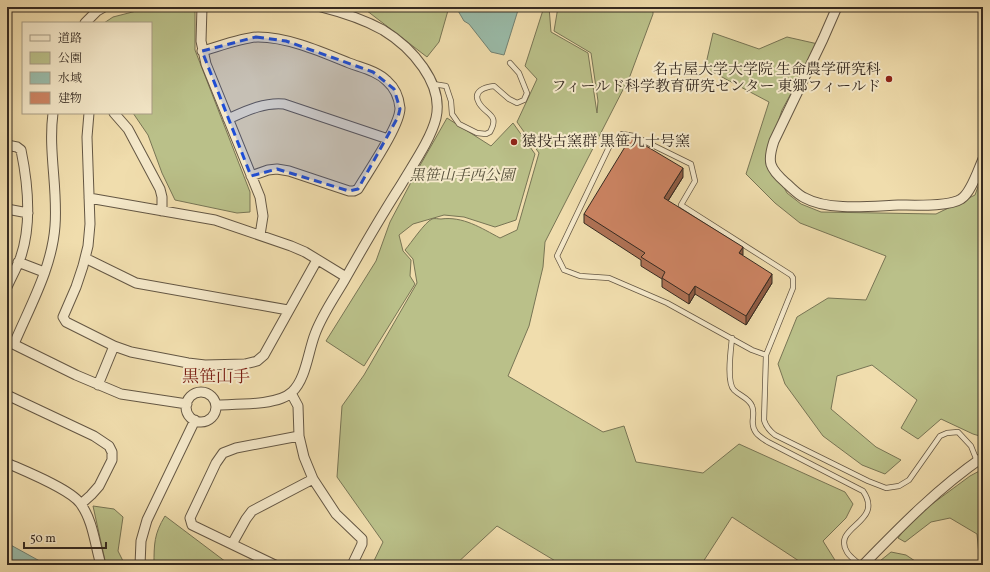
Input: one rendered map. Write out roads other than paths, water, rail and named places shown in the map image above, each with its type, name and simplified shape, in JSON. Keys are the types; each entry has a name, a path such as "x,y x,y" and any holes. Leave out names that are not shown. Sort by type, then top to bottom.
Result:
{"street":[{"path":"86,22 97,11 104,7"},
{"path":"202,7 200,31 202,51 210,76 257,189 262,205 263,216 260,235"},
{"path":"216,405 274,401 291,393 299,384 315,333 430,133 436,117 437,106 435,90 429,76 412,55 391,36 375,26 339,12 321,7"},
{"path":"837,7 774,141 770,159 773,170 804,198 819,204 845,206 922,205 952,203 962,199 968,192 983,159"},
{"path":"202,51 254,38 264,37 286,41 330,55 373,72 387,81 394,89 400,109 398,117 388,138 358,189 349,191 289,171 277,169 268,170 251,176"},
{"path":"228,119 264,105 275,103 284,104 388,138"},
{"path":"53,114 51,139 56,209 55,227 50,254 44,272 10,343 98,385 121,394 187,404"},
{"path":"89,114 87,137 89,231 85,258 76,287 63,319 66,322 114,346 131,352 200,364 249,363 257,361 264,355 317,260"},
{"path":"115,114 128,129 160,189 162,197 162,211"},
{"path":"7,145 17,147 21,150 28,213 25,235 18,262 7,287"},
{"path":"89,198 215,220 291,246 346,277"},
{"path":"7,209 28,213"},
{"path":"85,258 136,283 288,310"},
{"path":"18,262 44,272"},
{"path":"98,385 114,346"},
{"path":"202,392 209,394 213,398 216,405 215,412 204,421 195,420 188,413 187,404 191,396 195,393 202,392"},
{"path":"291,393 298,406 299,436 304,457 313,479 336,514 362,539 362,544 352,565"},
{"path":"7,395 94,436 109,446 112,452 112,460 99,486 81,504"},
{"path":"140,565 141,541 147,520 195,420"},
{"path":"275,565 192,525 190,520 219,458 223,453 232,449 299,436"},
{"path":"863,565 910,517 949,482 980,459"},
{"path":"7,463 67,492 81,504 88,518 100,565"},
{"path":"232,544 252,511 313,479"}],"lane":[{"path":"432,84 446,86 451,101 452,114 459,124 477,133 486,134 490,132 494,123 492,115 479,103 478,95 481,89 487,86 494,86 508,99 517,103 524,100 527,93 519,73 510,63"},
{"path":"766,355 752,350 667,303 609,278 580,276 564,270 557,256 610,145 622,134 634,136 691,164 695,181 681,206 791,275 793,278 793,288 766,355 764,420 767,427 775,435 868,481 886,488 899,486 909,480 940,436 947,433 958,432 972,446 980,459"},
{"path":"732,338 730,371 731,386 733,390 750,401 752,406 752,425 756,434 768,442 863,491 867,496 869,510 849,531 844,542 846,552 860,565"}],"water":[{"path":"458,7 519,7 504,55 491,52 469,24 464,21 457,9"},
{"path":"7,543 47,565 7,565"}],"place":[{"name":"名古屋大学大学院 生命農学研究科 フィールド科学教育研究センター 東郷フィールド","path":"889,79"},
{"name":"猿投古窯群 黒笹九十号窯","path":"514,142"}],"district":[{"name":"黒笹山手","path":"216,377"}],"park label":[{"name":"黒笹山手西公園","path":"462,176"}]}
